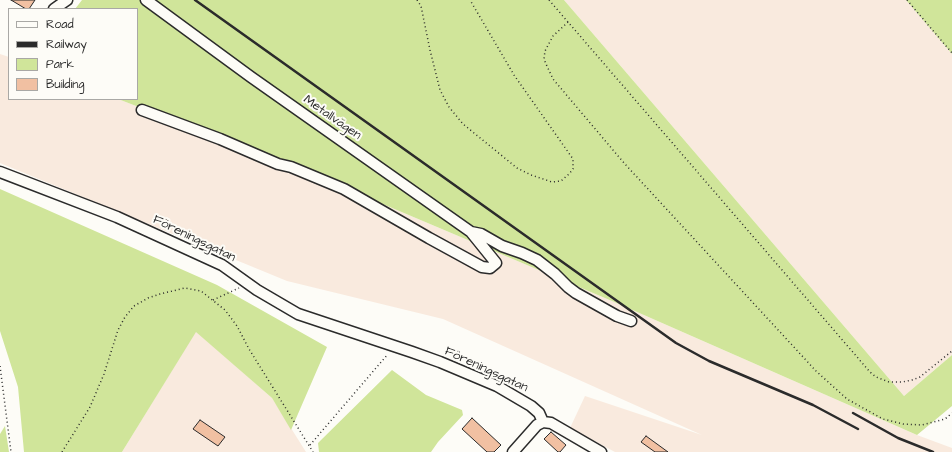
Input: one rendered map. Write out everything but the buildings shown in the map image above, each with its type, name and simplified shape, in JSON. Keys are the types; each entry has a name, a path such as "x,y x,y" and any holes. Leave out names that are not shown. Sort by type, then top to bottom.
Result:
{"street":[{"path":"55,8 67,0"},
{"name":"Metallvägen","path":"142,110 220,139 278,164 291,167 344,189 482,267 490,268 496,263 471,232 251,77 146,0"},
{"name":"Föreningsgatan","path":"0,172 117,217 222,265 249,284 298,314 440,362 497,386 531,406 539,413 543,422"},
{"path":"471,232 481,234 502,246 537,260 555,274 576,294 617,316 631,321"},
{"path":"513,452 537,425 543,422 551,423 601,452"}],"path":[{"path":"417,0 422,6 430,50 440,90 449,107 463,124 517,168 531,175 552,182 561,181 573,168 573,160 514,75 470,0"},
{"path":"549,0 870,372 876,377 889,382 912,380 931,368 952,351"},
{"path":"907,0 952,53"},
{"path":"568,22 553,36 545,51 544,59 553,79 570,101 639,180 816,371 847,399 883,419 895,423 922,425 945,418 952,413"},
{"path":"213,300 249,284"},
{"path":"62,452 90,407 104,374 118,330 125,317 134,306 148,298 185,288 201,291 225,310 237,326 249,350 313,452"},
{"path":"309,446 394,346"},
{"path":"0,366 11,452"}],"shaded area":[{"path":"564,0 906,0 952,54 952,355 904,396"},
{"path":"0,54 8,57 8,100 121,100 307,172 612,301 917,435 952,448 952,452 615,452 570,428 585,396 702,435 443,319 287,281 0,163"},
{"path":"196,331 272,398 306,452 122,452"}],"green space":[{"path":"82,0 564,0 904,396 952,355 952,406 917,435 612,301 307,172 121,100 138,100 138,8 76,8"},
{"path":"906,0 952,0 952,54"},
{"path":"0,189 217,285 327,347 291,430 272,398 196,332 122,452 24,452 18,387 0,331"},
{"path":"392,370 426,395 462,410 463,415 438,442 431,452 319,452 318,443"},
{"path":"5,426 9,452 0,452 0,434"}],"railway":[{"path":"195,0 676,343 709,361 813,405 858,429"},
{"path":"853,413 898,438 933,452"}]}
